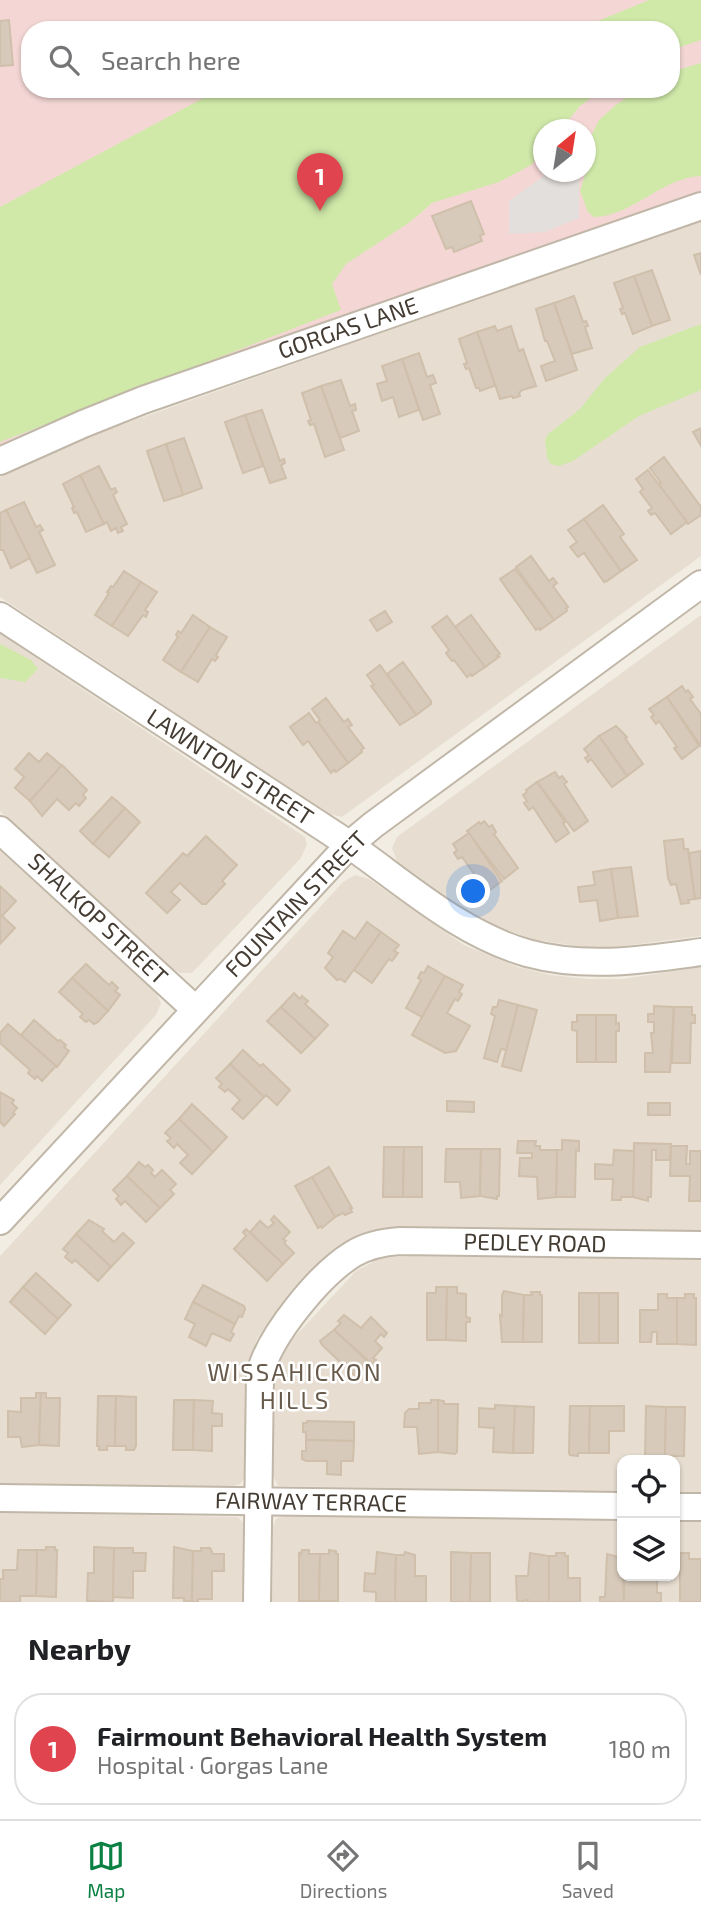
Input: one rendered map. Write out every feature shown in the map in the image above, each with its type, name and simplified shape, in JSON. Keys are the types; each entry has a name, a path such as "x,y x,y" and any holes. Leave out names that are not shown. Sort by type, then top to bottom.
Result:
{"street":[{"name":"GORGAS LANE","path":"0,461 143,400 701,206"},
{"name":"FOUNTAIN STREET","path":"0,1221 349,845 701,584"},
{"name":"LAWNTON STREET","path":"0,616 349,845 480,935 516,949 560,960 633,962 701,952"},
{"name":"SHALKOP STREET","path":"0,830 195,1009"},
{"name":"PEDLEY ROAD","path":"258,1501 259,1383 264,1356 281,1328 325,1278 353,1254 369,1247 400,1241 701,1245"},
{"name":"FAIRWAY TERRACE","path":"0,1498 617,1506"},
{"path":"257,1602 258,1501"},
{"path":"680,1507 701,1507"}],"shaded area":[{"path":"0,0 701,0 701,191 64,415 0,445"},
{"path":"535,182 579,182 579,218 545,232 509,234 509,201"},
{"path":"701,220 701,556 342,817 329,814 0,597 0,477 90,436"},
{"path":"701,615 701,936 616,947 583,947 532,939 489,923 461,907 397,861 392,848 397,837"},
{"path":"0,634 305,837 307,844 301,858 192,973 180,973 173,969 0,811"},
{"path":"0,848 156,992 161,1003 156,1015 0,1185"},
{"path":"355,875 369,879 464,945 518,967 550,975 622,979 701,967 701,1231 409,1227 377,1230 361,1235 331,1253 315,1269 277,1311 257,1339 247,1371 245,1477 240,1484 230,1487 0,1484 0,1256 343,882"},
{"path":"381,1258 701,1259 701,1493 680,1492 680,1455 617,1455 617,1492 278,1486 273,1476 275,1384 279,1360 286,1346 356,1271"},
{"path":"0,1512 238,1517 244,1524 243,1602 0,1602"},
{"path":"283,1516 617,1520 617,1581 680,1581 680,1521 701,1521 701,1602 272,1602 273,1526 276,1519"}],"green space":[{"path":"649,0 701,0 701,40 680,47 680,21 598,21"},
{"path":"701,63 701,176 673,183 622,210 594,217 588,212 580,191 583,182 596,182 596,126 599,120 626,98 680,98 680,69"},
{"path":"203,98 591,98 569,119 533,119 531,165 499,182 432,203 410,222 346,264 332,284 341,310 0,442 0,207"},
{"path":"701,324 701,390 639,416 573,461 559,466 551,464 547,458 545,440 548,434 580,409 605,378 640,347"},
{"path":"0,644 31,660 38,669 25,682 0,678"}],"building":[{"path":"9,20 13,65 0,66 0,21"},
{"path":"471,201 484,234 480,236 482,241 454,252 452,247 446,249 432,216"},
{"path":"701,253 701,275 694,255"},
{"path":"652,270 670,320 652,326 634,276"},
{"path":"634,276 652,326 633,334 625,313 622,314 620,309 623,308 614,283"},
{"path":"574,296 583,322 586,321 588,326 585,327 592,348 572,354 554,303"},
{"path":"554,303 577,370 546,381 541,366 555,361 545,341 536,309"},
{"path":"495,326 497,331 511,326 519,351 523,349 536,386 522,390 520,396 500,399 477,332"},
{"path":"477,332 494,382 494,386 480,391 476,388 469,368 466,369 464,364 467,363 459,339"},
{"path":"419,353 427,377 433,375 436,383 430,385 440,414 423,420 402,359"},
{"path":"402,359 419,410 399,417 393,397 382,401 377,384 387,381 382,366"},
{"path":"341,380 350,406 355,404 356,410 352,411 359,431 340,438 321,386"},
{"path":"321,386 344,450 325,457 314,424 310,425 308,421 311,420 302,393"},
{"path":"262,410 280,461 284,459 285,463 281,465 286,478 270,483 245,415"},
{"path":"245,415 263,466 243,473 225,422"},
{"path":"701,428 701,446 693,432"},
{"path":"184,438 202,488 183,495 166,444"},
{"path":"166,444 183,495 164,501 147,451"},
{"path":"664,457 701,507 701,515 688,524 658,484 661,483 650,468"},
{"path":"99,466 111,490 115,488 117,492 113,495 127,524 121,527 123,531 118,533 116,528 111,531 107,522 104,524 80,475"},
{"path":"648,470 687,522 671,534 655,513 651,515 648,511 652,508 640,492 643,489 636,479"},
{"path":"80,475 104,524 86,532 77,512 74,513 74,507 63,484"},
{"path":"24,502 36,527 40,525 43,530 39,532 55,565 37,573 6,510"},
{"path":"603,505 624,534 620,537 637,560 621,571 584,519"},
{"path":"6,510 30,558 11,568 3,550 0,550 0,513"},
{"path":"584,519 621,571 607,581 604,582 584,553 578,557 570,547 577,542 568,530"},
{"path":"531,556 549,581 553,578 557,583 553,586 568,607 567,611 554,620 516,567"},
{"path":"515,569 554,620 540,630 536,630 500,579"},
{"path":"124,571 141,582 112,626 95,615 109,593 107,592"},
{"path":"141,582 157,592 145,610 148,612 146,617 143,615 128,636 112,626"},
{"path":"385,611 392,622 377,631 370,620"},
{"path":"193,615 210,627 181,672 163,660 178,637 178,631 181,633"},
{"path":"471,615 500,654 485,667 455,627"},
{"path":"447,616 485,667 472,676 471,674 467,677 454,660 452,661 446,653 449,650 432,627"},
{"path":"210,627 227,637 216,655 218,657 215,661 212,659 198,682 181,672"},
{"path":"403,662 431,701 431,704 416,715 387,674"},
{"path":"380,665 416,715 400,725 371,686 374,685 367,675"},
{"path":"682,686 693,697 690,699 701,714 701,746 667,697"},
{"path":"667,697 699,746 682,759 659,721 656,724 651,717 654,715 649,709"},
{"path":"326,698 344,722 348,719 352,725 348,727 364,748 348,763 318,722 320,720 312,709"},
{"path":"309,713 348,763 336,772 334,770 331,773 308,741 303,745 290,727"},
{"path":"616,726 627,737 625,738 643,764 627,776 599,736"},
{"path":"599,736 627,776 612,787 591,759 588,762 585,758 589,755 584,749"},
{"path":"29,753 39,762 47,753 62,766 30,801 15,788 24,777 15,769"},
{"path":"62,765 87,790 83,795 86,798 79,806 76,803 69,810 57,799 42,816 30,801"},
{"path":"555,772 567,782 564,784 588,821 574,831 537,782"},
{"path":"537,782 565,822 563,823 569,833 556,842 533,807 529,810 524,803 527,801 523,795 526,790"},
{"path":"112,797 125,808 93,844 80,831"},
{"path":"125,808 140,822 109,857 93,844"},
{"path":"484,821 489,827 492,825 496,832 494,834 518,868 504,879 467,831"},
{"path":"469,833 502,881 487,892 462,857 458,859 454,853 457,850 453,844"},
{"path":"206,836 237,865 222,881 225,884 206,904 202,904 180,883 171,892 180,900 167,913 146,893 183,853 187,856"},
{"path":"683,839 684,849 688,849 695,899 681,904 676,884 671,885 668,878 664,841"},
{"path":"701,851 701,898 695,899 689,853"},
{"path":"631,867 638,916 618,918 611,869"},
{"path":"611,869 618,918 600,921 597,900 580,902 578,887 595,885 593,872"},
{"path":"0,886 16,901 2,916 0,914"},
{"path":"0,914 15,928 0,944"},
{"path":"367,922 381,932 345,982 337,980 325,968 333,957 328,953 343,931 355,939"},
{"path":"381,932 399,945 394,951 398,953 392,961 389,959 372,983 354,970"},
{"path":"86,964 109,985 112,982 118,988 115,991 120,995 108,1011 72,978"},
{"path":"428,966 445,976 422,1017 406,1008 421,980 418,978 421,972 424,973"},
{"path":"445,976 463,985 458,1001 455,999 447,1013 470,1026 456,1051 445,1053 412,1035"},
{"path":"72,978 108,1011 98,1022 86,1022 80,1017 83,1014 59,992"},
{"path":"294,993 300,999 302,996 308,1001 305,1004 328,1025 315,1039 281,1007"},
{"path":"499,1000 518,1005 507,1050 501,1049 497,1062 484,1058 495,1016 491,1014"},
{"path":"518,1005 537,1010 521,1071 502,1066"},
{"path":"654,1006 674,1007 670,1072 645,1072 645,1053 653,1053 651,1033 654,1033 654,1022 648,1022 648,1014 654,1014"},
{"path":"281,1007 315,1039 301,1053 267,1021"},
{"path":"674,1007 692,1007 692,1015 695,1015 695,1023 691,1023 690,1063 672,1063"},
{"path":"577,1015 596,1015 596,1062 577,1062 577,1031 572,1030 572,1022 577,1022"},
{"path":"596,1015 616,1015 619,1031 616,1031 616,1062 596,1062"},
{"path":"34,1020 66,1045 64,1047 69,1051 57,1067 21,1035"},
{"path":"8,1024 56,1066 42,1081 28,1073 30,1070 0,1043 0,1033"},
{"path":"243,1050 260,1066 263,1064 290,1090 277,1105 266,1095 264,1097 230,1064"},
{"path":"230,1064 264,1097 243,1119 232,1109 240,1100 228,1089 225,1092 219,1087 222,1084 216,1078"},
{"path":"0,1092 14,1100 12,1103 17,1108 4,1126 0,1122"},
{"path":"447,1101 474,1102 474,1112 447,1111"},
{"path":"648,1103 670,1103 670,1115 648,1115"},
{"path":"192,1104 227,1137 213,1152 179,1119"},
{"path":"179,1119 213,1152 192,1174 180,1163 188,1155 177,1144 174,1148 167,1141 171,1138 165,1133"},
{"path":"562,1140 579,1141 579,1151 576,1150 575,1197 556,1197 557,1150 562,1150"},
{"path":"518,1141 536,1141 535,1146 540,1146 540,1150 557,1150 556,1197 538,1199 537,1177 519,1176 520,1158 532,1158 532,1153 517,1153"},
{"path":"634,1143 671,1144 670,1160 656,1160 656,1150 652,1150 651,1197 648,1197 648,1201 633,1197"},
{"path":"671,1146 687,1146 686,1164 690,1164 690,1151 701,1151 701,1201 689,1201 690,1176 670,1176"},
{"path":"384,1147 404,1147 403,1197 383,1197"},
{"path":"404,1147 422,1147 422,1197 403,1197"},
{"path":"446,1149 481,1149 480,1196 461,1198 460,1182 445,1182"},
{"path":"481,1149 500,1149 497,1199 480,1196"},
{"path":"614,1150 634,1151 633,1197 612,1200 613,1179 595,1179 595,1164 613,1165"},
{"path":"139,1162 145,1167 148,1165 155,1177 162,1170 176,1184 170,1190 174,1194 160,1208 127,1176"},
{"path":"329,1167 352,1208 352,1212 345,1215 343,1213 335,1217 312,1177"},
{"path":"127,1176 160,1208 146,1222 125,1201 121,1205 116,1199 119,1196 113,1190"},
{"path":"312,1177 335,1217 322,1228 318,1228 295,1186"},
{"path":"274,1216 290,1232 283,1239 294,1253 283,1264 250,1232 260,1221 268,1228 274,1223 271,1220"},
{"path":"89,1220 104,1229 102,1231 114,1242 123,1233 134,1243 111,1267 76,1234"},
{"path":"246,1229 283,1264 267,1281 234,1249 246,1236 243,1232"},
{"path":"76,1234 111,1267 98,1281 75,1260 72,1263 65,1257 68,1253 63,1249"},
{"path":"36,1273 71,1305 58,1319 23,1287"},
{"path":"203,1285 244,1306 242,1317 239,1316 235,1324 193,1302"},
{"path":"23,1287 58,1319 45,1334 10,1302"},
{"path":"436,1287 447,1287 446,1340 427,1340 427,1293 436,1293"},
{"path":"447,1287 457,1287 457,1293 466,1294 466,1317 470,1318 470,1322 466,1322 466,1341 446,1340"},
{"path":"504,1291 524,1295 523,1342 502,1342 500,1315 502,1316"},
{"path":"531,1292 540,1292 542,1295 542,1342 523,1342 524,1295 532,1295"},
{"path":"579,1293 599,1293 599,1343 579,1343"},
{"path":"599,1293 618,1293 618,1343 599,1343"},
{"path":"658,1294 677,1298 677,1344 657,1344 657,1332 652,1332 651,1342 640,1342 640,1310 658,1310"},
{"path":"685,1294 694,1294 696,1298 696,1345 677,1344 677,1298 685,1298"},
{"path":"193,1302 235,1324 230,1341 212,1333 206,1346 189,1337 195,1324 185,1319"},
{"path":"344,1315 361,1328 371,1317 387,1333 384,1337 381,1334 375,1341 382,1348 373,1358 376,1360 372,1364 334,1330"},
{"path":"334,1330 371,1364 356,1377 320,1341"},
{"path":"36,1393 41,1393 39,1445 22,1447 20,1437 8,1437 8,1411 21,1412 21,1398 36,1398"},
{"path":"41,1393 46,1393 46,1398 60,1398 59,1446 39,1445"},
{"path":"98,1396 116,1396 115,1446 107,1446 107,1450 99,1450 97,1446"},
{"path":"116,1396 136,1397 134,1450 126,1450 126,1446 115,1446"},
{"path":"174,1400 194,1400 193,1450 173,1450"},
{"path":"194,1400 213,1401 212,1413 222,1414 222,1426 212,1426 212,1451 193,1450"},
{"path":"431,1400 437,1400 438,1403 438,1452 419,1454 417,1427 404,1427 405,1413 409,1409 419,1409 419,1403 431,1403"},
{"path":"438,1400 444,1401 444,1404 458,1404 455,1454 438,1452"},
{"path":"495,1405 515,1406 513,1453 493,1452 494,1428 479,1427 479,1408 495,1409"},
{"path":"515,1406 534,1407 533,1453 513,1453"},
{"path":"570,1406 590,1406 589,1453 578,1453 578,1456 569,1453"},
{"path":"590,1406 624,1406 624,1431 609,1431 609,1453 589,1453"},
{"path":"646,1406 666,1407 665,1455 645,1455"},
{"path":"666,1407 685,1407 684,1456 665,1455"},
{"path":"354,1422 354,1441 306,1440 303,1423"},
{"path":"306,1440 354,1441 353,1461 341,1461 341,1475 327,1474 327,1461 302,1459 302,1451 306,1451"},
{"path":"46,1547 55,1547 57,1550 56,1597 36,1596 37,1550 46,1550"},
{"path":"94,1547 114,1548 113,1602 87,1601 88,1573 94,1573"},
{"path":"174,1547 193,1551 192,1602 184,1601 184,1598 173,1598"},
{"path":"114,1548 133,1548 133,1553 146,1553 145,1571 133,1571 133,1598 113,1597"},
{"path":"201,1548 210,1548 213,1554 224,1554 224,1571 212,1571 212,1599 192,1602 193,1551 201,1551"},
{"path":"18,1550 37,1550 36,1596 20,1596 20,1602 0,1602 0,1579 3,1579 3,1570 17,1570"},
{"path":"302,1550 309,1550 309,1554 320,1554 319,1601 299,1601 299,1553 301,1554"},
{"path":"329,1550 338,1554 338,1601 319,1601 320,1554 329,1554"},
{"path":"377,1552 396,1555 395,1602 376,1602 376,1592 364,1591 365,1573 375,1574"},
{"path":"405,1552 415,1555 415,1576 426,1576 426,1602 395,1602 396,1555 404,1555"},
{"path":"451,1552 471,1553 470,1602 451,1602"},
{"path":"471,1553 490,1553 490,1602 470,1602"},
{"path":"530,1553 549,1556 549,1602 517,1600 516,1576 528,1576"},
{"path":"556,1553 565,1553 565,1556 568,1556 568,1578 580,1578 580,1602 549,1602 549,1556 556,1556"},
{"path":"680,1553 689,1553 689,1559 701,1559 701,1602 680,1602"},
{"path":"607,1554 617,1557 617,1581 623,1581 624,1602 600,1602 600,1597 605,1597"},
{"path":"624,1581 657,1581 657,1593 661,1593 661,1602 624,1602"}],"place":[{"name":"Fairmount Behavioral Health System","path":"320,211"}],"district":[{"name":"WISSAHICKON HILLS","path":"295,1387"}]}
